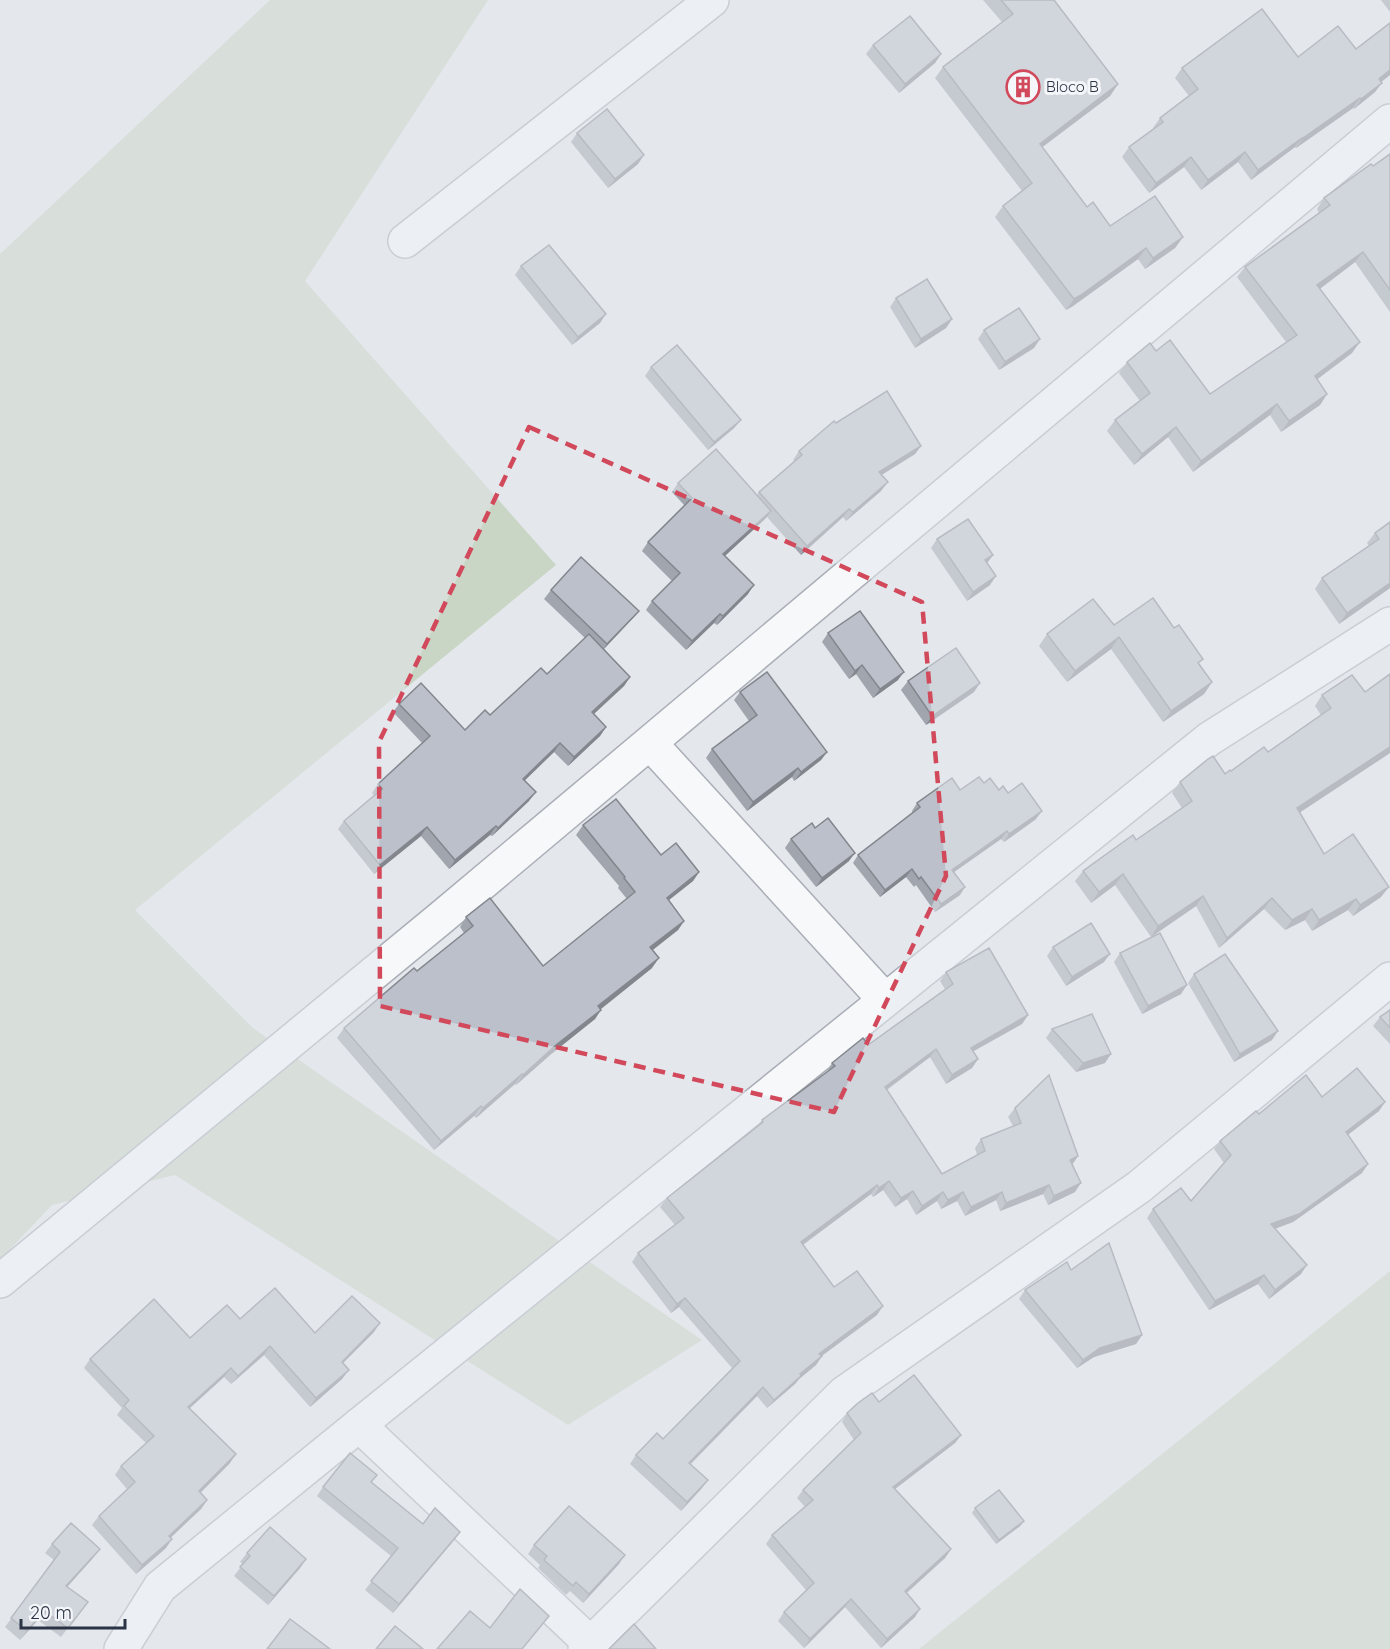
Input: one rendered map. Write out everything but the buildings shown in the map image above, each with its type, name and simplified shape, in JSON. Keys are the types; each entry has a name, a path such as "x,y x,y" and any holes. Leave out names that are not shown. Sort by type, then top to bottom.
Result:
{"street":[{"path":"405,241 712,0"},
{"path":"0,1281 442,917 1390,121"},
{"path":"121,1649 160,1587 885,1000 1209,739 1390,624"},
{"path":"650,743 885,1000"},
{"path":"359,1425 588,1647 844,1393 1139,1187 1390,979"}],"highlighted area":[{"path":"529,427 922,602 946,876 834,1112 380,1006 379,742"}],"green space":[{"path":"270,0 488,0 305,281 556,565 135,910 253,1028 702,1340 568,1425 175,1175 52,1205 0,1260 0,254"},
{"path":"1390,1271 1390,1649 919,1649"}],"place":[{"name":"Bloco B","path":"1023,87"}]}
